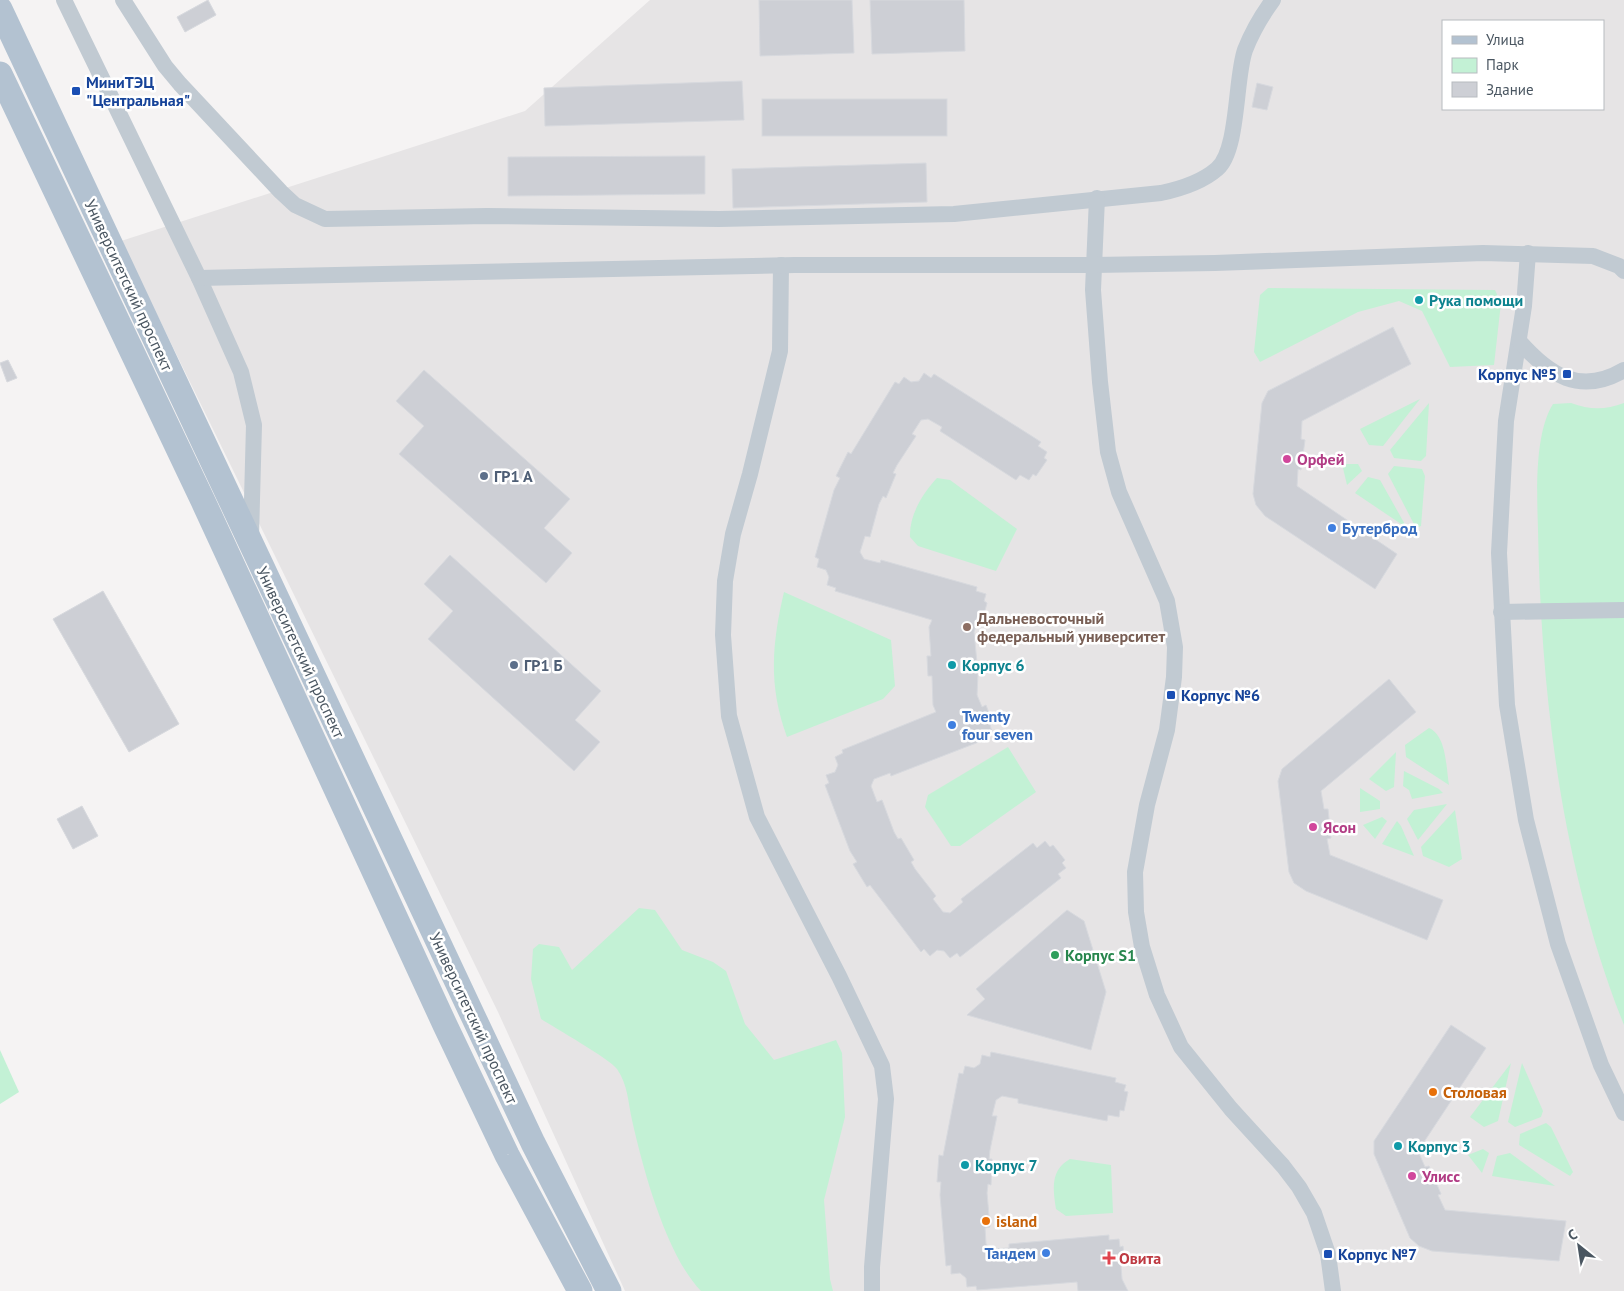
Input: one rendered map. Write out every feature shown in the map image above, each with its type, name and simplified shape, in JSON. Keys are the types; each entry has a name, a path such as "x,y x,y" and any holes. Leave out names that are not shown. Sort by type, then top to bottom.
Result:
{"main road":[{"name":"Университетский проспект","path":"0,9 533,1143 609,1291"},
{"name":"Университетский проспект","path":"0,74 124,332 503,1146 580,1291"},
{"path":"227,555 251,544"}],"street":[{"path":"64,0 199,278 241,372 254,425 251,544"},
{"path":"122,0 165,66 180,84 281,192 295,205 325,219 487,216 719,219 954,214 1161,193 1180,189 1218,168 1231,142 1245,51 1263,14 1273,0"},
{"path":"1097,198 1094,265 1100,382 1108,452 1120,492 1167,601 1175,647 1174,677 1167,730 1147,805 1134,872 1136,912 1142,947 1157,995 1181,1047 1231,1109 1283,1166 1299,1187 1314,1213 1328,1254 1332,1291"},
{"path":"199,278 781,265 1094,265 1528,253 1593,256 1618,266 1624,272"},
{"path":"1528,253 1519,341 1506,421 1499,553 1501,612 1508,704 1520,789 1538,869 1558,944 1578,1005 1601,1065 1624,1113"},
{"path":"781,265 780,351 750,474 733,534 725,582 724,635 729,716 758,817 840,976 882,1066 886,1098 872,1267 872,1291"},
{"path":"1519,341 1536,361 1550,372 1569,379 1595,382 1613,377 1624,370"},
{"path":"1501,612 1624,610"}],"shaded area":[{"name":"Дальневосточный федеральный университет","path":"650,0 1624,0 1624,1291 625,1291 498,1012 121,241 525,111"}],"green space":[{"path":"1268,288 1495,290 1501,303 1494,365 1450,367 1422,311 1399,301 1358,312 1260,362 1254,352 1260,295"},
{"path":"1420,399 1383,446 1369,445 1360,429"},
{"path":"1429,403 1426,456 1421,461 1394,458 1390,450"},
{"path":"1571,403 1598,408 1624,403 1624,1025 1603,966 1585,906 1570,844 1550,719 1544,656 1540,593 1538,465 1542,431 1553,404"},
{"path":"1342,464 1358,464 1362,471 1347,485"},
{"path":"1394,466 1422,469 1425,476 1421,526 1416,528 1388,474"},
{"path":"1368,477 1380,480 1407,528 1355,493"},
{"path":"937,478 950,480 1017,529 996,571 918,546 910,537 914,513 926,491"},
{"path":"784,592 891,640 895,686 883,699 787,737 777,700 774,664 777,629"},
{"path":"1429,728 1439,738 1445,753 1449,785 1406,757 1405,745"},
{"path":"1008,747 1036,792 960,846 951,846 925,807 928,795"},
{"path":"1396,752 1394,787 1386,791 1369,779"},
{"path":"1404,771 1439,789 1443,793 1412,799 1409,790 1403,786"},
{"path":"1360,788 1380,801 1380,809 1360,812"},
{"path":"1447,804 1418,840 1407,819 1414,810"},
{"path":"1455,810 1462,859 1449,867 1423,856 1421,847"},
{"path":"1382,817 1387,821 1375,839 1363,825"},
{"path":"1397,821 1401,826 1414,856 1382,844"},
{"path":"639,908 655,910 682,950 713,962 726,971 745,1024 774,1060 836,1040 842,1053 845,1117 824,1200 830,1279 833,1291 701,1291 688,1275 677,1256 649,1186 621,1075 604,1058 541,1019 531,979 533,949 539,944 559,947 572,970"},
{"path":"0,1050 19,1092 0,1104"},
{"path":"1511,1063 1498,1121 1484,1127 1470,1117"},
{"path":"1522,1063 1543,1111 1541,1117 1515,1127 1508,1122"},
{"path":"1546,1123 1551,1127 1573,1172 1570,1176 1519,1145 1520,1134"},
{"path":"1483,1149 1489,1153 1482,1173 1468,1155"},
{"path":"1510,1153 1555,1186 1492,1176 1497,1156"},
{"path":"1070,1159 1111,1165 1113,1213 1066,1216 1056,1209 1054,1181 1059,1169"}],"building":[{"path":"208,0 216,15 185,32 177,17"},
{"path":"759,0 852,0 854,53 760,56"},
{"path":"870,0 964,0 965,51 872,54"},
{"path":"742,81 744,120 545,126 544,88"},
{"path":"1257,83 1273,87 1267,110 1252,107"},
{"path":"762,99 947,99 947,136 762,136"},
{"path":"705,156 705,194 508,196 508,157"},
{"path":"926,163 927,202 733,208 732,169"},
{"path":"1393,327 1411,364 1302,421 1301,439 1305,440 1301,470 1298,469 1297,486 1397,554 1375,589 1265,516 1256,505 1253,494 1262,403 1268,391"},
{"path":"8,360 17,378 7,382 0,363"},
{"name":"ГР1 А","path":"424,370 570,499 544,528 572,553 546,583 399,454 424,426 396,401"},
{"name":"Корпус 6","path":"924,373 931,378 934,374 1041,442 1038,446 1047,452 1044,458 1047,460 1036,476 1033,474 1029,480 1020,475 1016,480 940,431 942,427 928,419 921,420 912,434 916,436 893,473 896,474 886,498 883,496 879,504 870,537 865,536 860,552 864,559 880,563 881,560 977,587 976,591 986,594 984,601 987,603 982,622 978,620 974,632 978,673 977,695 982,707 986,705 993,724 990,725 992,732 983,736 984,740 891,776 890,773 874,779 871,786 877,802 882,800 898,839 901,838 914,860 911,862 915,869 936,896 933,899 943,912 950,913 963,902 961,899 1033,843 1037,848 1045,841 1050,847 1053,845 1065,860 1062,863 1066,868 1058,874 1061,878 960,957 957,953 950,958 944,951 937,950 930,956 924,949 921,952 870,885 867,887 853,864 857,862 850,851 825,785 829,783 826,775 835,772 838,765 835,757 843,753 842,750 936,712 933,705 932,676 928,676 927,656 931,656 929,627 932,620 835,591 836,588 827,585 829,577 826,570 817,567 819,559 815,557 834,490 840,478 836,476 848,452 851,454 895,382 899,384 904,377 911,382 919,381"},
{"name":"ГР1 Б","path":"450,555 601,691 575,720 600,742 574,771 428,639 453,611 424,584"},
{"path":"103,591 179,724 129,752 53,619"},
{"path":"1389,679 1416,712 1321,791 1324,809 1328,809 1331,838 1327,839 1330,855 1443,900 1427,940 1306,891 1294,883 1289,872 1278,781 1282,769"},
{"path":"82,806 98,836 73,849 57,819"},
{"name":"Корпус S1","path":"1067,910 1084,921 1106,992 1091,1050 967,1015 985,999 976,989"},
{"name":"Корпус 3","path":"1451,1025 1486,1048 1418,1151 1425,1167 1429,1166 1441,1194 1438,1195 1445,1210 1566,1221 1559,1261 1432,1251 1419,1246 1410,1238 1374,1154 1374,1141"},
{"name":"Корпус 7","path":"991,1052 1116,1078 1115,1082 1126,1085 1124,1091 1128,1092 1124,1111 1120,1110 1119,1117 1108,1115 1107,1121 1018,1103 1018,1099 1002,1096 996,1100 992,1116 997,1116 989,1159 992,1159 991,1185 988,1184 987,1193 990,1227 985,1228 986,1244 992,1249 1009,1248 1009,1244 1109,1235 1109,1240 1119,1239 1120,1247 1123,1246 1125,1266 1121,1266 1122,1279 1128,1291 1078,1291 1077,1282 977,1290 976,1286 967,1287 966,1278 960,1273 951,1274 951,1265 946,1266 940,1195 941,1182 937,1182 939,1155 943,1156 959,1073 963,1074 965,1066 974,1068 980,1064 982,1055 990,1057"}],"place":[{"name":"МиниТЭЦ \"Центральная\"","path":"76,91"},
{"name":"Рука помощи","path":"1419,300"},
{"name":"Корпус №5","path":"1567,374"},
{"name":"Орфей","path":"1287,459"},
{"name":"ГР1 А","path":"484,476"},
{"name":"Бутерброд","path":"1332,528"},
{"name":"Дальневосточный федеральный университет","path":"967,627"},
{"name":"ГР1 Б","path":"514,665"},
{"name":"Корпус 6","path":"952,665"},
{"name":"Корпус №6","path":"1171,695"},
{"name":"Twenty four seven","path":"952,725"},
{"name":"Ясон","path":"1313,827"},
{"name":"Корпус S1","path":"1055,955"},
{"name":"Столовая","path":"1433,1092"},
{"name":"Корпус 3","path":"1398,1146"},
{"name":"Корпус 7","path":"965,1165"},
{"name":"Улисс","path":"1412,1176"},
{"name":"island","path":"986,1221"},
{"name":"Тандем","path":"1046,1253"},
{"name":"Корпус №7","path":"1328,1254"},
{"name":"Овита","path":"1109,1258"}]}
